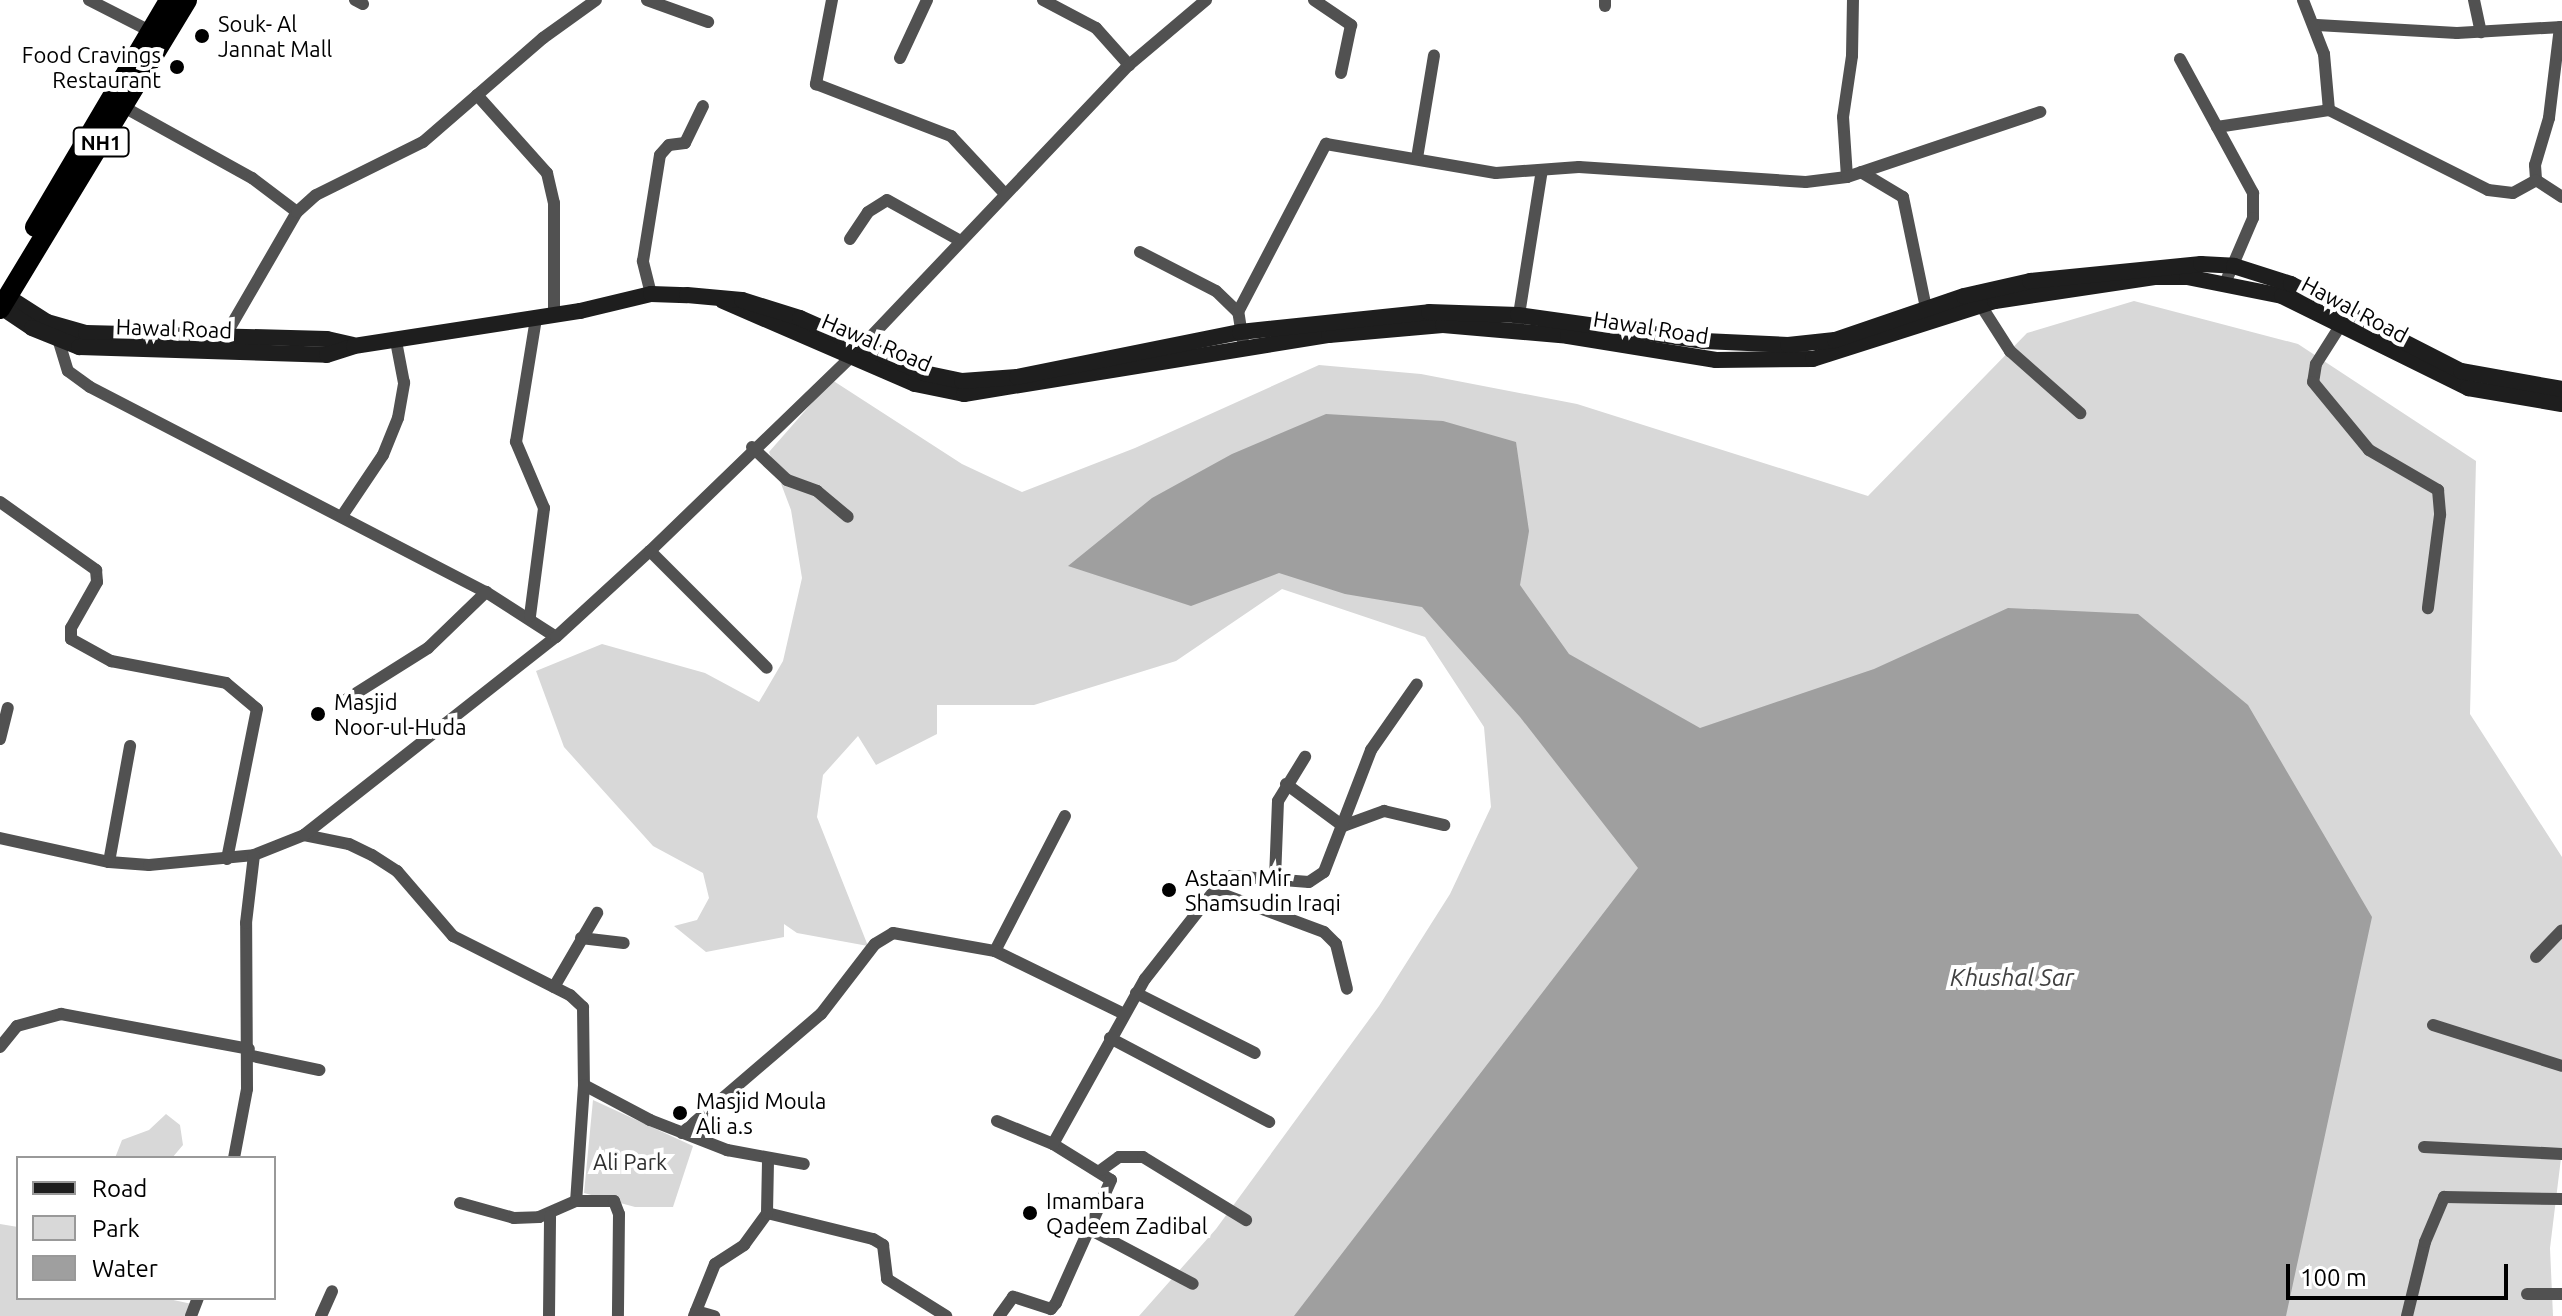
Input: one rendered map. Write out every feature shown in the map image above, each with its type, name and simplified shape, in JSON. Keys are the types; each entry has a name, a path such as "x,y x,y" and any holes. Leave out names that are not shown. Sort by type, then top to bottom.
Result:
{"highway":[{"name":"NH1","path":"2,300 122,106 169,0"},
{"name":"NH1","path":"2,300 156,34 187,0"}],"main road":[{"name":"Hawal Road","path":"2,300 68,330 327,355 354,346 554,315 651,294 742,300 800,318 857,350 924,373 974,380 1017,377 1390,314 1704,341 1788,345 1848,336 2030,281 2171,263 2230,273 2323,298 2461,371 2562,389"},
{"name":"Hawal Road","path":"1934,309 2156,277 2230,273 2342,323 2417,367 2468,388 2562,404"},
{"name":"Hawal Road","path":"2,300 59,342 220,345"}],"street":[{"path":"89,0 156,34"},
{"path":"220,345 297,212 328,188 410,151 596,0"},
{"path":"647,0 708,22"},
{"path":"832,0 813,76 816,84 951,136 1005,194"},
{"path":"900,58 927,0"},
{"path":"1043,0 1096,28 1129,65"},
{"path":"0,838 109,862 149,865 254,855 304,835 556,637 650,551 752,447 857,350 1129,65 1206,0"},
{"path":"1314,0 1351,25 1341,73"},
{"path":"1847,177 1843,117 1853,0"},
{"path":"2303,0 2317,25 2329,110"},
{"path":"2474,0 2481,32"},
{"path":"2317,25 2481,32 2561,27 2536,180"},
{"path":"1417,158 1434,55"},
{"path":"2180,59 2253,193 2253,218 2230,273"},
{"path":"477,95 547,173 554,203 554,315"},
{"path":"122,106 252,178 297,212"},
{"path":"651,294 643,261 660,155 669,145 685,143 703,106"},
{"path":"2217,127 2329,110 2488,190 2513,193 2536,180"},
{"path":"1242,340 1238,312 1326,144 1496,173 1579,167 1765,183 1847,177 2040,112"},
{"path":"1518,323 1542,170"},
{"path":"1861,172 1903,197 1934,309"},
{"path":"2536,180 2562,197"},
{"path":"850,239 868,212 887,200 959,240"},
{"path":"1140,252 1216,291 1238,312"},
{"path":"1980,304 2010,351 2080,413"},
{"path":"530,616 544,508 516,442 536,318"},
{"path":"2342,323 2316,364 2313,382 2369,450 2438,490 2442,501 2428,608"},
{"path":"342,516 383,455 398,418 404,383 396,341"},
{"path":"59,342 63,362 77,379 486,592 530,616 556,637"},
{"path":"752,447 787,480 817,491 848,517"},
{"path":"0,502 96,570 97,582 71,628 71,639 111,661 226,683 257,709 227,859"},
{"path":"650,551 767,668"},
{"path":"347,699 428,648 486,592"},
{"path":"1053,1144 1136,993 1214,891 1231,876 1318,879 1343,826 1371,750 1417,684"},
{"path":"0,739 8,708"},
{"path":"109,862 130,746"},
{"path":"1275,879 1274,825 1286,784 1305,757"},
{"path":"1286,784 1343,826"},
{"path":"1343,826 1384,811 1444,825"},
{"path":"995,951 1065,816"},
{"path":"304,835 349,844 372,855 397,871 453,936 554,987 583,1007 584,1085 576,1201"},
{"path":"234,1156 249,1052 246,923 254,855"},
{"path":"1214,891 1324,932 1336,944 1347,989"},
{"path":"554,987 597,913"},
{"path":"2536,957 2562,930"},
{"path":"682,1133 821,1014 875,944 893,933 995,951 1124,1014"},
{"path":"581,938 624,943"},
{"path":"1136,993 1255,1053"},
{"path":"0,1047 17,1026 61,1014 249,1052 319,1070"},
{"path":"2433,1025 2562,1066"},
{"path":"1110,1038 1269,1122"},
{"path":"584,1085 682,1133 768,1159 804,1164"},
{"path":"997,1121 1053,1144 1101,1170 1111,1180 1091,1230 1051,1309 1013,1297 999,1316"},
{"path":"2424,1147 2562,1154"},
{"path":"1101,1170 1119,1157 1143,1157 1246,1220"},
{"path":"714,1316 695,1313 715,1264 744,1245 767,1213 768,1159"},
{"path":"2407,1316 2425,1242 2444,1197 2562,1199"},
{"path":"460,1203 514,1218 550,1216 576,1201 608,1199 619,1206 618,1316"},
{"path":"767,1213 873,1239 883,1245 887,1279 946,1316"},
{"path":"549,1316 550,1216"},
{"path":"1091,1230 1193,1284"},
{"path":"321,1316 332,1291"},
{"path":"2527,1294 2562,1294"}],"green space":[{"path":"2134,301 2298,344 2476,461 2470,714 2562,857 2562,1150 2550,1248 2553,1316 1139,1316 1216,1229 1379,1006 1450,894 1491,807 1484,727 1425,637 1282,589 1176,661 1034,705 937,705 937,734 876,765 858,736 823,775 817,817 868,946 797,933 784,924 784,937 706,952 674,926 697,920 709,898 703,873 653,846 564,747 536,671 602,644 705,673 759,702 783,661 802,578 791,510 769,452 832,380 962,464 1022,492 1135,448 1319,365 1421,374 1577,404 1868,496 2027,333"},
{"name":"Ali Park","path":"593,1100 693,1146 673,1207 635,1207 584,1193"},
{"path":"166,1114 180,1125 183,1145 174,1156 116,1156 122,1140 149,1130"},
{"path":"0,1224 16,1227 16,1300 173,1300 192,1304 187,1316 0,1316"}],"water":[{"name":"Khushal Sar","path":"1326,414 1443,421 1516,442 1529,531 1520,585 1569,654 1700,728 1874,669 2008,608 2138,614 2248,705 2372,917 2286,1316 1294,1316 1638,868 1520,717 1422,607 1345,594 1279,573 1191,606 1068,566 1152,498 1232,454"}],"place":[{"name":"Souk- Al Jannat Mall","path":"202,36"},
{"name":"Food Cravings Restaurant","path":"177,67"},
{"name":"Masjid Noor-ul-Huda","path":"318,714"},
{"name":"Astaan Mir Shamsudin Iraqi","path":"1169,890"},
{"name":"Masjid Moula Ali a.s","path":"680,1113"},
{"name":"Imambara Qadeem Zadibal","path":"1030,1213"}]}
